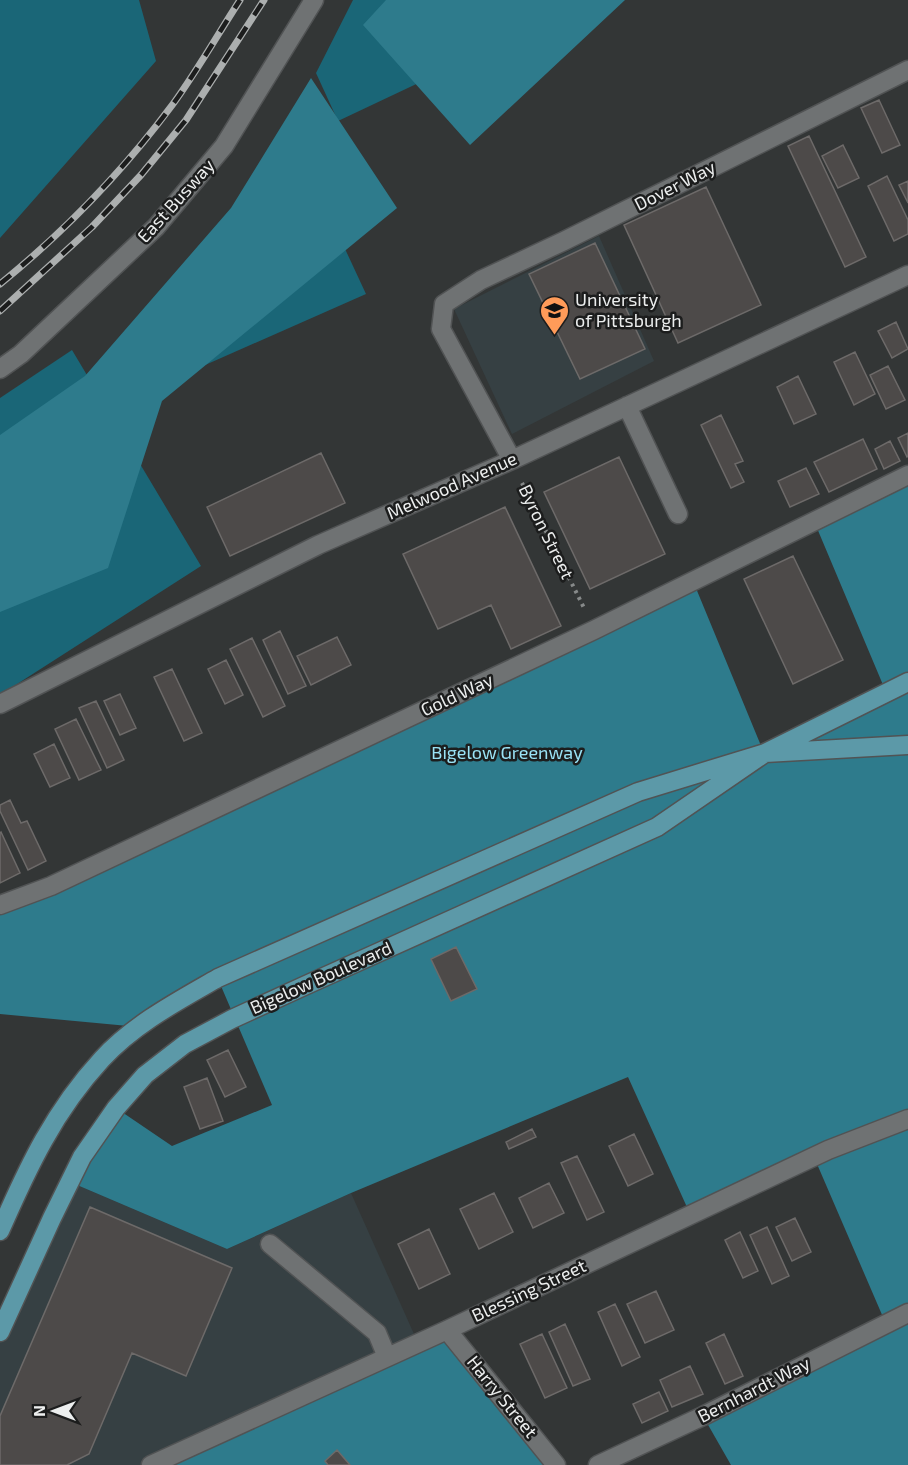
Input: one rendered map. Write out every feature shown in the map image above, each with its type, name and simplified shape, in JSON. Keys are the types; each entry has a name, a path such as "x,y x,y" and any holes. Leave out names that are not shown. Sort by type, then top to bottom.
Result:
{"main road":[{"path":"0,1231 41,1142 72,1095 103,1057 139,1027 175,1003 218,978 638,792 765,753 908,682"},
{"path":"765,753 908,745"},
{"name":"Bigelow Boulevard","path":"0,1332 82,1157 116,1108 145,1075 185,1044 232,1019 657,827 765,753"}],"street":[{"name":"East Busway","path":"0,369 21,354 156,227 224,146 314,0"},
{"name":"Dover Way","path":"512,460 441,329 444,304 481,280 908,70"},
{"name":"Melwood Avenue","path":"0,704 318,544 512,460 908,275"},
{"path":"627,406 678,514"},
{"name":"Gold Way","path":"0,905 51,886 594,630 908,475"},
{"name":"Blessing Street","path":"151,1465 447,1330 828,1150 908,1119"},
{"path":"270,1244 377,1333 387,1357"},
{"name":"Bernhardt Way","path":"598,1465 703,1416 908,1313"},
{"name":"Harry Street","path":"447,1330 556,1465"}],"path":[{"name":"Byron Street","path":"512,460 594,630"}],"shaded area":[{"path":"0,0 139,0 156,61 0,238"},
{"path":"353,0 594,0 338,121 316,73"},
{"path":"313,180 366,294 160,385"},
{"name":"University of Pittsburgh","path":"599,236 654,361 512,434 454,309"},
{"path":"72,350 201,566 0,695 0,398"},
{"path":"70,1182 227,1249 351,1193 418,1343 151,1465 0,1465 0,1332"}],"green space":[{"path":"386,0 625,0 470,145 363,25"},
{"path":"311,78 397,208 162,401 108,568 0,612 0,435 85,376 231,208"},
{"name":"Bigelow Greenway","path":"908,475 908,1465 731,1465 703,1416 886,1324 814,1157 691,1216 628,1077 351,1193 227,1249 70,1182 116,1108 172,1146 272,1105 218,979 139,1027 0,1014 0,902 693,581 764,753 886,692 814,521"},
{"path":"447,1330 556,1465 151,1465"}],"building":[{"path":"879,100 900,145 882,153 861,108"},
{"path":"809,136 866,257 845,267 788,146"},
{"path":"843,145 859,178 838,188 822,156"},
{"path":"887,176 908,220 908,234 894,241 868,186"},
{"path":"908,181 908,203 899,185"},
{"path":"706,187 761,305 678,343 624,225"},
{"path":"595,243 645,349 580,379 529,274"},
{"path":"896,322 908,349 892,358 878,331"},
{"path":"855,352 875,394 854,405 834,362"},
{"path":"888,366 905,400 886,409 870,375"},
{"path":"798,376 816,414 794,424 777,387"},
{"path":"721,415 743,461 735,464 744,482 731,488 701,425"},
{"path":"908,433 908,456 907,457 898,438"},
{"path":"863,439 877,469 829,492 814,462"},
{"path":"890,441 900,461 884,469 875,449"},
{"path":"321,453 345,503 230,556 207,507"},
{"path":"619,457 665,554 590,589 544,492"},
{"path":"806,468 819,494 790,507 778,481"},
{"path":"505,507 561,626 511,649 491,605 438,629 403,554"},
{"path":"793,556 843,660 793,684 744,579"},
{"path":"280,631 306,686 288,694 263,640"},
{"path":"337,637 351,665 311,685 297,656"},
{"path":"252,638 285,706 263,717 230,649"},
{"path":"226,660 243,695 225,704 208,669"},
{"path":"172,669 202,733 184,741 154,677"},
{"path":"120,694 136,728 120,735 104,701"},
{"path":"96,701 124,760 107,768 79,708"},
{"path":"76,719 101,770 79,780 55,729"},
{"path":"54,744 70,778 50,787 34,754"},
{"path":"10,800 21,823 27,821 46,861 28,870 0,811 0,805"},
{"path":"0,833 20,873 0,883"},
{"path":"456,947 477,989 451,1001 431,959"},
{"path":"228,1050 246,1087 225,1097 207,1060"},
{"path":"207,1078 223,1121 200,1129 184,1087"},
{"path":"532,1129 536,1137 509,1149 506,1142"},
{"path":"634,1134 653,1174 628,1186 609,1146"},
{"path":"577,1156 604,1212 587,1220 561,1163"},
{"path":"549,1183 564,1213 533,1228 519,1198"},
{"path":"494,1193 513,1232 479,1249 460,1209"},
{"path":"90,1207 232,1268 186,1376 132,1353 89,1454 67,1465 0,1465 0,1416"},
{"path":"795,1218 811,1252 792,1261 776,1227"},
{"path":"767,1227 789,1276 772,1284 750,1235"},
{"path":"429,1229 450,1274 419,1289 398,1244"},
{"path":"740,1232 758,1271 743,1278 725,1240"},
{"path":"656,1291 674,1330 645,1343 627,1304"},
{"path":"615,1304 640,1357 622,1366 598,1312"},
{"path":"565,1324 590,1379 573,1386 549,1332"},
{"path":"542,1334 567,1388 545,1398 520,1344"},
{"path":"724,1334 743,1376 725,1384 706,1343"},
{"path":"690,1366 703,1394 672,1407 660,1380"},
{"path":"659,1392 668,1411 642,1423 633,1404"},
{"path":"337,1450 350,1465 328,1465 325,1461"}],"railway":[{"path":"0,284 70,222 134,153 182,91 240,0"},
{"path":"0,311 92,227 141,175 186,120 264,0"}],"place":[{"name":"University of Pittsburgh","path":"554,336"}]}
